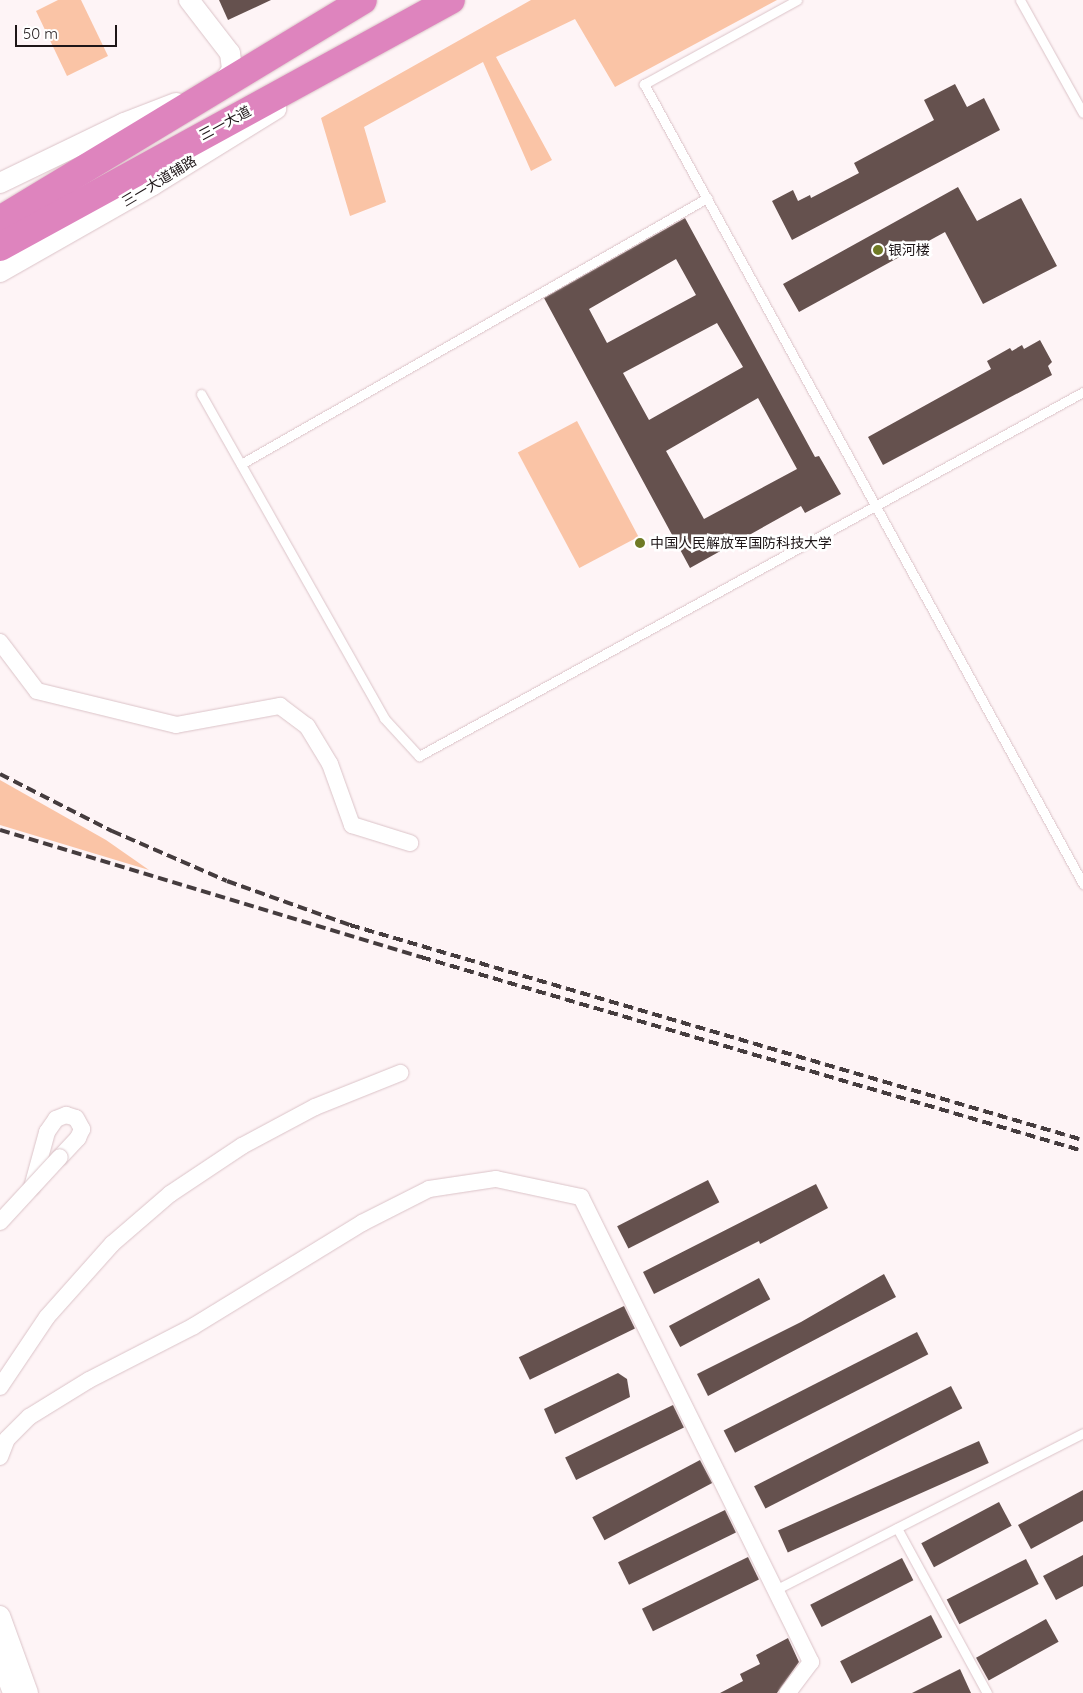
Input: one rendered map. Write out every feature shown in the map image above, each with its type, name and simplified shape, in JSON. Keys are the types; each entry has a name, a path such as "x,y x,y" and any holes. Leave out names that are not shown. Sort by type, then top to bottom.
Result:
{"highway":[{"path":"0,220 48,189 134,141 363,0"},
{"name":"三一大道","path":"0,247 149,164 363,50 451,0"},
{"path":"0,209 48,189"}],"main road":[{"path":"0,1656 14,1693"}],"street":[{"path":"0,183 124,123 220,87 232,70 230,53 189,0"},
{"path":"198,0 243,53 260,55 280,50"},
{"name":"三一大道辅路","path":"0,272 250,126 363,50"},
{"path":"0,642 37,691 176,725 280,706 307,726 330,764 352,825 410,843"},
{"path":"0,1387 47,1317 112,1244 170,1194 242,1146 307,1111 400,1073"},
{"path":"1,1221 28,1195 38,1175 47,1132 56,1119 66,1116 76,1118 82,1129 78,1138 60,1157 1,1221"},
{"path":"0,1456 7,1438 29,1417 89,1380 194,1326 362,1223 429,1189 496,1179 581,1197 777,1589 811,1662 788,1693"},
{"path":"0,1616 28,1693"}],"lane":[{"path":"797,0 644,84 1083,884"},
{"path":"1020,0 1083,113"},
{"path":"241,464 706,198"},
{"path":"201,394 384,718 419,756 1083,392"},
{"path":"777,1589 1083,1433"},
{"path":"898,1528 987,1693"}],"shaded area":[{"path":"58,0 81,0 108,56 67,76 36,11"},
{"path":"531,0 777,0 615,87 575,19 496,57 552,160 531,171 483,62 364,127 386,202 350,216 321,118"},
{"path":"577,421 639,537 579,568 518,452"},
{"path":"0,780 106,840 149,870 0,825"}],"building":[{"path":"219,0 271,0 228,20"},
{"path":"955,84 967,107 984,98 1000,130 792,240 772,201 793,190 798,201 810,195 811,198 859,173 854,163 934,120 924,100"},
{"path":"958,187 977,221 1021,198 1057,266 983,304 945,232 799,312 783,284"},
{"path":"685,218 815,457 819,456 841,494 805,513 801,506 690,568 544,298","holes":["676,259 696,295 607,343 589,309","717,323 743,367 649,420 623,373","758,398 797,469 704,519 666,451"]},
{"path":"1040,340 1052,362 1048,366 1052,375 883,465 868,437 991,369 987,361 1010,348 1012,351 1022,345 1024,349"},
{"path":"708,1180 719,1202 628,1249 617,1226"},
{"path":"816,1184 828,1208 760,1244 759,1241 654,1294 643,1272"},
{"path":"884,1274 896,1297 708,1396 697,1374 801,1322"},
{"path":"759,1278 770,1299 680,1347 669,1326"},
{"path":"624,1306 635,1328 530,1380 519,1357"},
{"path":"917,1332 928,1354 735,1453 724,1431"},
{"path":"618,1373 627,1379 630,1397 555,1434 544,1409"},
{"path":"951,1386 962,1408 765,1509 754,1486"},
{"path":"673,1405 684,1427 576,1480 565,1458"},
{"path":"979,1441 989,1463 788,1552 778,1530"},
{"path":"700,1460 712,1483 604,1540 592,1517"},
{"path":"1083,1490 1083,1521 1031,1549 1018,1525"},
{"path":"999,1502 1012,1526 934,1567 921,1543"},
{"path":"725,1510 736,1532 629,1585 618,1562"},
{"path":"1083,1555 1083,1586 1056,1600 1043,1576"},
{"path":"748,1557 759,1579 653,1631 642,1609"},
{"path":"902,1558 913,1580 822,1627 810,1605"},
{"path":"1026,1559 1039,1584 959,1624 947,1599"},
{"path":"931,1615 942,1637 851,1684 840,1661"},
{"path":"1046,1619 1059,1642 989,1681 976,1658"},
{"path":"788,1638 799,1662 777,1693 720,1693 743,1681 740,1674 760,1664 756,1655"},
{"path":"960,1669 971,1693 912,1693"}],"railway":[{"path":"0,774 112,831 227,881 350,925 1083,1140"},
{"path":"0,830 421,957 1083,1151"}],"place":[{"name":"银河楼","path":"878,250"},
{"name":"中国人民解放军国防科技大学","path":"640,543"}]}
